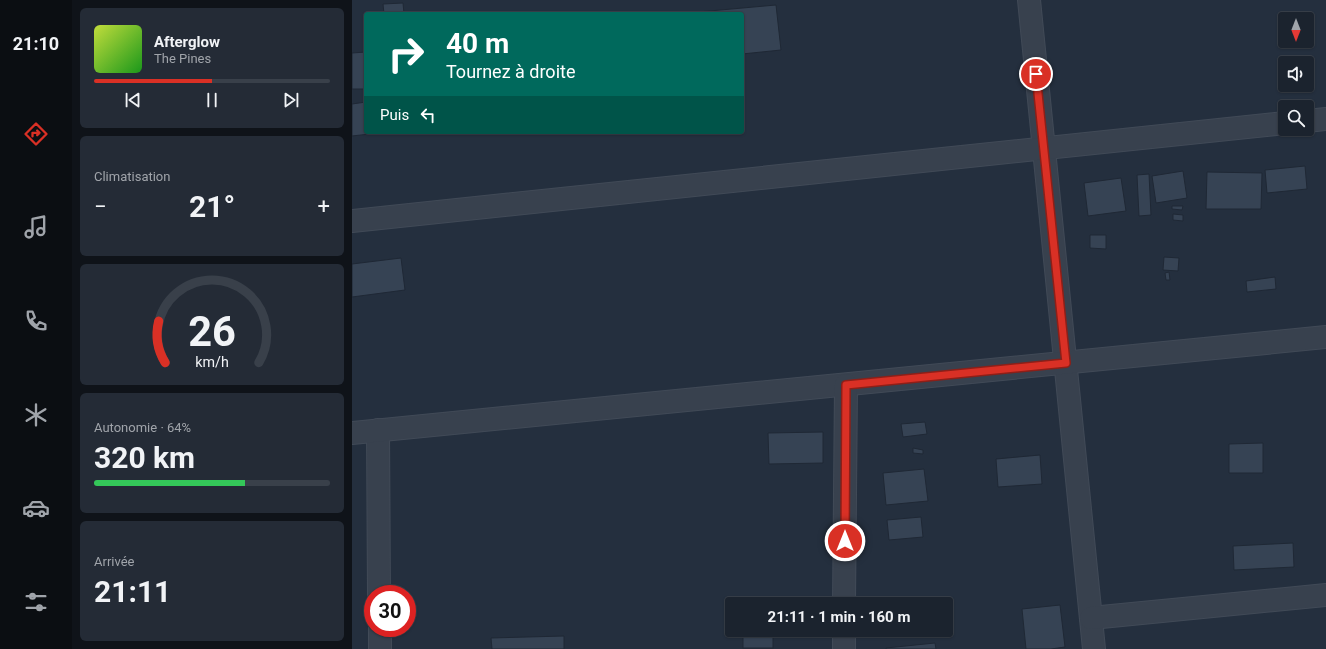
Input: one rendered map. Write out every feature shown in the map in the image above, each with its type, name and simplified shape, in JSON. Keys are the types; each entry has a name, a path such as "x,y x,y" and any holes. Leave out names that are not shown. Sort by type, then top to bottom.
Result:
{"street":[{"path":"1029,0 1094,649"},
{"path":"1314,120 1326,119"},
{"path":"352,221 1278,124"},
{"path":"352,433 1326,337"},
{"path":"844,597 846,385"},
{"path":"378,430 380,585"},
{"path":"1091,618 1326,595"},
{"path":"380,637 380,649"},
{"path":"844,637 844,649"}],"building":[{"path":"403,3 404,12 384,12 383,4"},
{"path":"776,5 781,50 744,54 744,12 698,12"},
{"path":"364,52 364,89 352,89 352,53"},
{"path":"364,102 364,134 370,134 352,136 352,104"},
{"path":"1305,166 1307,189 1267,193 1265,170"},
{"path":"1183,171 1187,198 1156,203 1152,176"},
{"path":"1207,172 1262,173 1261,209 1206,209"},
{"path":"1149,174 1151,215 1139,216 1137,175"},
{"path":"1121,178 1126,211 1088,216 1084,183"},
{"path":"1172,206 1183,206 1182,210 1172,209"},
{"path":"1173,214 1183,215 1183,221 1173,220"},
{"path":"1090,235 1106,235 1106,249 1090,248"},
{"path":"1164,257 1179,258 1178,271 1163,270"},
{"path":"401,258 405,290 352,297 352,264"},
{"path":"1169,272 1170,280 1166,280 1165,273"},
{"path":"1275,277 1276,289 1247,292 1246,281"},
{"path":"925,422 927,434 903,437 901,424"},
{"path":"823,432 823,463 769,464 768,433"},
{"path":"1263,443 1263,473 1229,473 1229,444"},
{"path":"913,448 923,450 923,454 913,453"},
{"path":"1040,455 1042,484 998,487 996,459"},
{"path":"924,469 928,501 886,505 883,473"},
{"path":"921,517 923,537 889,540 887,520"},
{"path":"1293,543 1294,567 1234,570 1233,546"},
{"path":"1060,605 1065,647 1051,649 1026,649 1022,609"},
{"path":"564,636 564,649 492,649 491,638"},
{"path":"743,637 773,637 773,648 743,648"},
{"path":"935,643 936,649 886,649 886,648"}],"route":[{"path":"845,541 846,385 1066,363 1036,74"}]}
